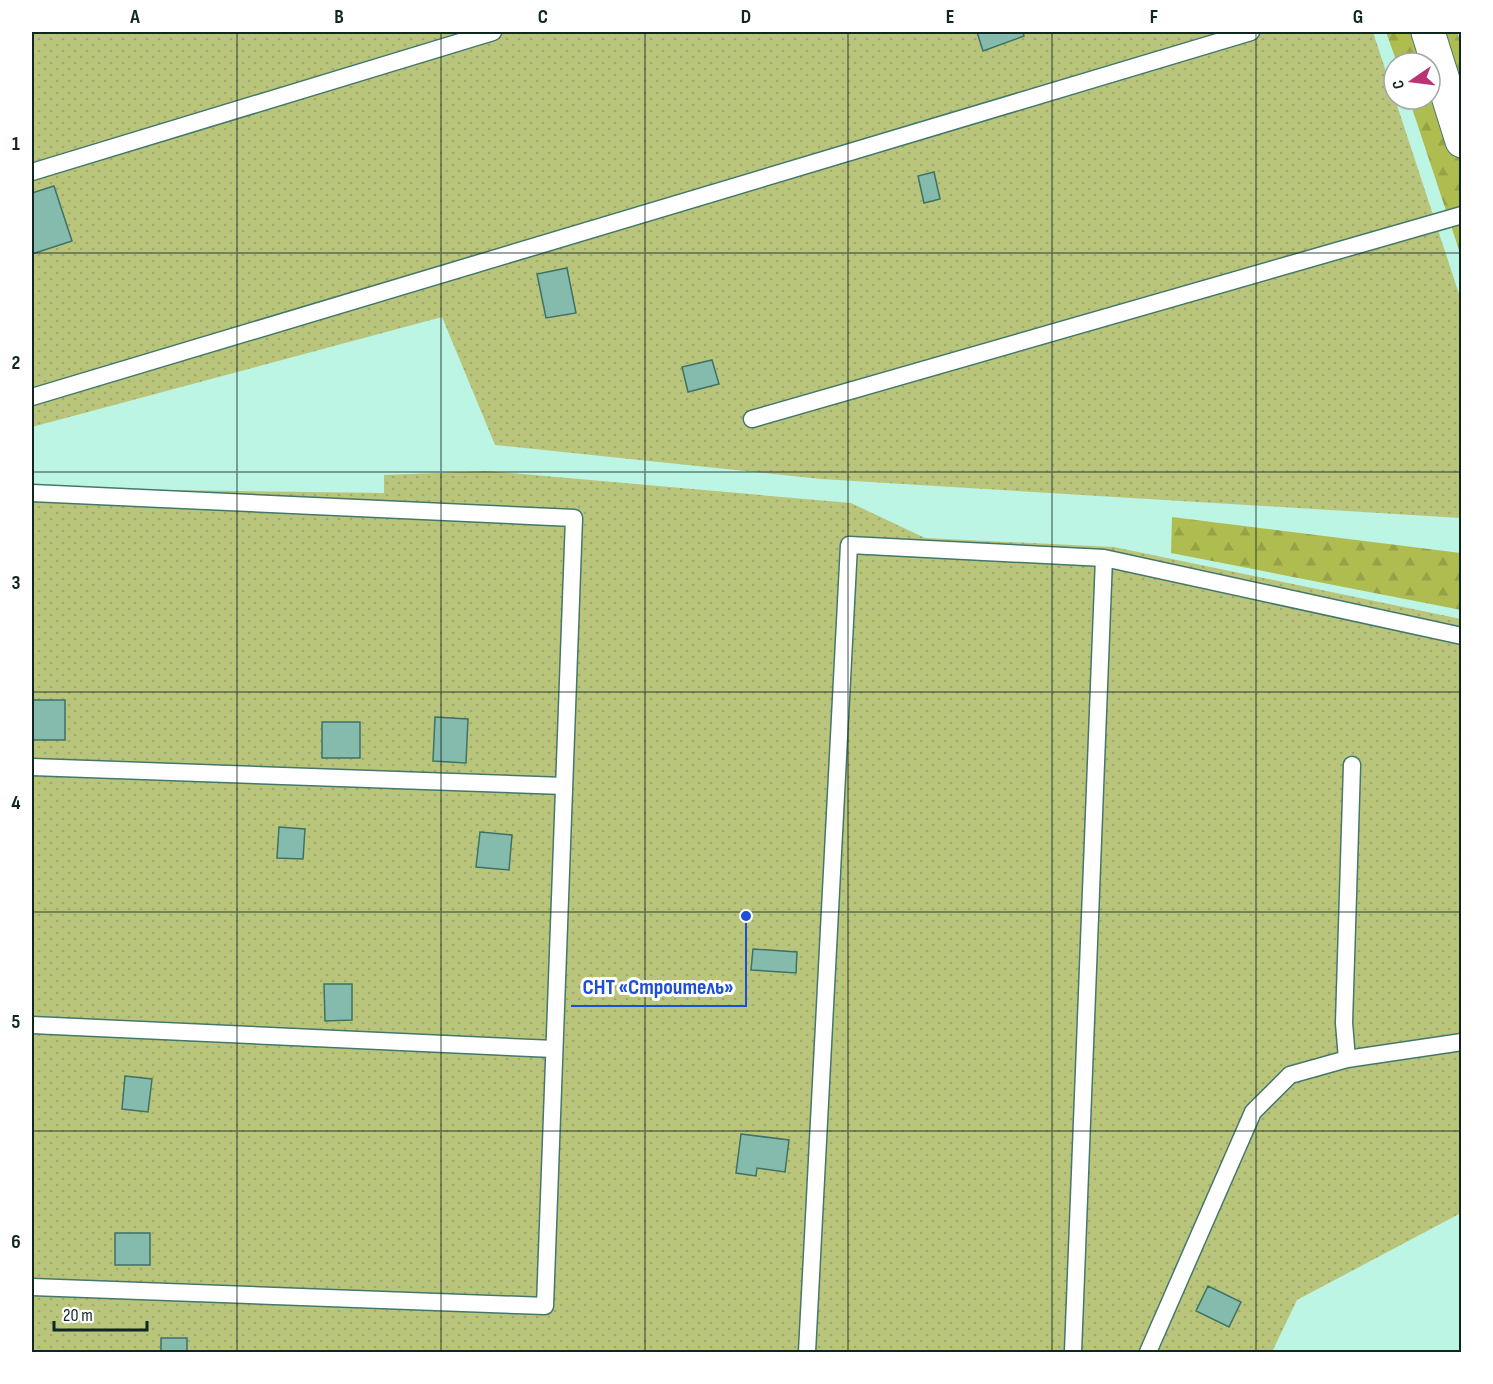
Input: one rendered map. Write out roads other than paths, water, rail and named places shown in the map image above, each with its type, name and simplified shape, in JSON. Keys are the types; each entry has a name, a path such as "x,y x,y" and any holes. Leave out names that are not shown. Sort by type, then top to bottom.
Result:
{"street":[{"path":"1428,32 1461,141"}],"lane":[{"path":"32,172 493,32"},
{"path":"32,398 1251,32"},
{"path":"752,419 1461,215"},
{"path":"32,493 574,518 545,1306 32,1287"},
{"path":"807,1353 849,546 1104,558 1461,636"},
{"path":"1073,1353 1104,558"},
{"path":"1347,1059 1344,1023 1352,765"},
{"path":"32,767 564,786"},
{"path":"32,1025 554,1049"},
{"path":"1148,1353 1253,1112 1290,1075 1347,1059 1461,1041"}],"place":[{"name":"СНТ «Строитель»","path":"746,916"}]}
